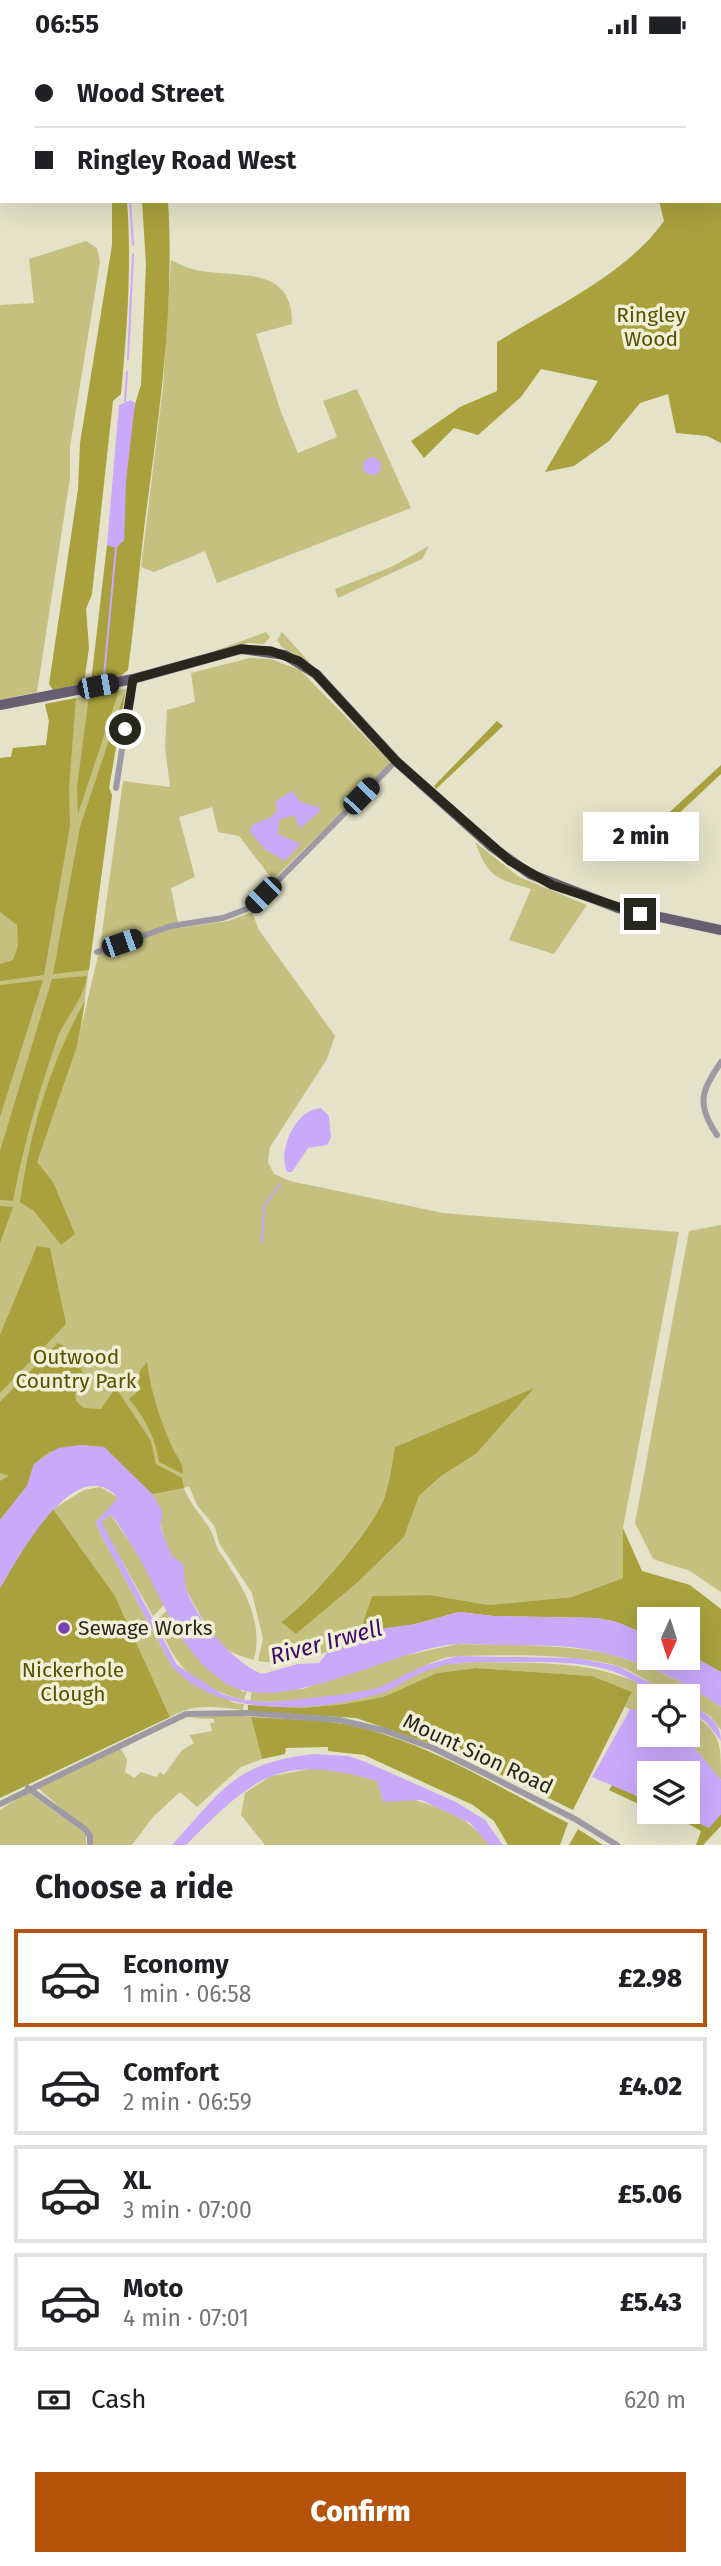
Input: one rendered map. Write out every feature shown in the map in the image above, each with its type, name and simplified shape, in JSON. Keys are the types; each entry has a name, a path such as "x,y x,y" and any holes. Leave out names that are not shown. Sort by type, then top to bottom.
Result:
{"main road":[{"path":"0,705 133,679 241,649 285,655 316,674 396,761 492,847 530,874 618,908 721,930"}],"street":[{"path":"116,788 133,679"},
{"path":"97,952 172,926 223,918 252,907 396,761"},
{"path":"717,1135 705,1117 702,1105 707,1084 721,1062"},
{"name":"Mount Sion Road","path":"0,1804 28,1788 186,1714 247,1713 363,1724 433,1748 575,1819 617,1845"},
{"path":"28,1788 86,1831 90,1836 90,1845"}],"green space":[{"path":"112,203 127,203 128,297 121,394 113,401 92,594 86,609 89,648 84,683 53,690 49,684 78,489 80,443 112,245"},
{"path":"142,203 168,203 170,242 167,322 128,670 121,676 91,682 107,545 116,547 124,540 128,442 141,385 146,264"},
{"name":"Ringley Wood","path":"660,203 721,203 721,443 707,436 676,433 668,394 640,403 609,441 574,466 545,472 598,381 541,369 521,397 478,435 454,428 424,458 411,441 460,407 497,391 497,342 609,274 648,240 664,221"},
{"path":"86,241 97,248 100,262 70,447 70,478 37,692 0,700 0,305 34,303 29,259"},
{"path":"171,260 198,270 262,278 284,292 290,305 292,324 256,334 281,412 298,453 337,437 323,401 357,389 411,508 217,583 205,551 154,572 141,567 163,387"},
{"path":"429,546 422,559 338,598 335,589 391,567"},
{"path":"266,632 270,637 264,644 248,643 209,653"},
{"path":"282,632 310,663 282,647 277,640"},
{"name":"Outwood Country Park","path":"250,658 271,659 300,670 391,763 273,880 239,836 218,832 212,807 179,817 195,877 171,888 179,928 228,921 252,912 259,930 335,1036 327,1059 270,1147 268,1162 274,1174 290,1181 443,1213 679,1232 623,1528 623,1578 572,1597 489,1605 430,1595 372,1596 357,1640 309,1657 281,1662 258,1661 263,1639 252,1593 219,1543 215,1527 197,1505 189,1486 184,1488 187,1494 210,1529 219,1551 250,1604 256,1631 254,1660 228,1650 207,1626 171,1557 152,1494 34,1464 27,1486 0,1520 0,758 11,757 13,748 46,745 49,721 45,704 126,689 109,788 112,795 81,1028 100,947 123,781 170,787 165,747 167,710 195,702 191,673","holes":["532,1389 476,1454 441,1476 419,1496 404,1537 357,1583 296,1634 281,1622 323,1582 379,1510 390,1478 395,1447"]},
{"path":"126,689 109,788 112,795 89,970 53,974 80,827"},
{"path":"119,691 78,814 77,787 89,696"},
{"path":"76,698 69,787 70,826 44,975 0,981 0,964 13,960 18,946 17,925 0,912 0,758 11,757 13,748 46,745 49,721 45,704"},
{"path":"497,721 503,726 436,789 434,786"},
{"path":"721,765 721,774 658,833 638,841"},
{"path":"475,842 519,877 587,905 554,954 509,940 531,889 501,879 489,870"},
{"path":"87,976 82,993 60,1031 50,1059 13,1201 0,1200 0,1151 52,979"},
{"path":"43,980 0,1117 0,985"},
{"path":"85,1001 77,1046 37,1162 53,1182 75,1234 61,1245 34,1211 20,1202 29,1150 43,1099 61,1049"},
{"path":"0,1206 13,1207 0,1243"},
{"path":"721,1225 721,1592 690,1571 653,1559 635,1523 689,1231"},
{"path":"37,1246 50,1248 66,1324 0,1393 0,1335"},
{"name":"Outwood Country Park","path":"58,1343 70,1351 83,1373 86,1387 75,1393 76,1401 84,1408 101,1409 114,1390 118,1391 151,1441 156,1464 182,1478 184,1488 152,1494 104,1447 80,1445 49,1452 34,1464 27,1486 0,1520 0,1481 9,1476 0,1473 0,1402"},
{"path":"147,1362 157,1406 183,1474 159,1462 148,1428 129,1399 137,1392 140,1371"},
{"path":"534,1388 476,1454 441,1476 419,1496 404,1537 357,1583 296,1634 281,1622 308,1599 368,1527 385,1496 395,1447"},
{"path":"100,1487 119,1498 96,1522 100,1533 172,1666 234,1703 244,1704 243,1710 197,1708 170,1717 115,1596 53,1509 84,1490"},
{"name":"Nickerhole Clough","path":"53,1509 115,1596 170,1717 0,1798 0,1588 28,1539"},
{"path":"111,1515 138,1554 164,1605 153,1616 103,1527 102,1521"},
{"path":"623,1528 642,1571 690,1585 721,1609 721,1672 700,1661 700,1607 637,1607 637,1631 617,1622 597,1618 493,1616 459,1612 357,1640 372,1596 430,1595 489,1605 572,1597 623,1578"},
{"path":"167,1610 182,1639 243,1692 247,1691 244,1700 211,1688 180,1664 156,1621"},
{"path":"457,1644 555,1647 587,1650 621,1658 637,1663 637,1670 653,1670 683,1684 653,1684 624,1668 596,1661 538,1656 461,1656 440,1659 367,1692 299,1701 250,1701 252,1691 303,1689 394,1658"},
{"path":"474,1662 571,1665 594,1669 640,1684 637,1684 637,1712 625,1707 632,1692 592,1676 476,1668 437,1673 383,1697 345,1704 302,1708 248,1705 316,1704 356,1699 440,1665"},
{"path":"476,1668 592,1676 632,1692 573,1810 452,1751 356,1718 248,1711 248,1705 302,1708 383,1697 437,1673"},
{"path":"700,1694 721,1707 721,1730 710,1716 700,1710"},
{"path":"227,1715 251,1717 262,1759 241,1767 197,1807 180,1792 153,1817 132,1845 93,1845 92,1836 37,1787 120,1747 127,1760 125,1772 134,1778 141,1772 156,1777 160,1772 164,1775 182,1750 194,1743 189,1735 212,1731 210,1723 214,1723 214,1719 187,1718"},
{"path":"251,1717 337,1723 398,1739 427,1751 568,1823 560,1845 508,1845 494,1821 473,1805 364,1755 328,1751 328,1747 286,1748 285,1754 262,1759"},
{"path":"700,1719 717,1739 721,1780 694,1747 700,1747"},
{"path":"315,1768 346,1772 377,1781 379,1788 453,1814 479,1832 489,1845 265,1845 241,1815 245,1793 271,1776"},
{"path":"612,1785 637,1796 637,1803 609,1790"},
{"path":"28,1792 86,1834 86,1845 0,1845 0,1810"},
{"path":"721,1814 721,1826 703,1845 696,1845 701,1831 689,1824 700,1823 709,1827"},
{"path":"578,1829 603,1845 569,1845"}],"shaded area":[{"path":"131,400 135,403 126,481 124,540 116,548 107,545 119,405"},
{"path":"372,457 378,460 381,466 378,472 372,475 366,472 363,466 366,460"},
{"path":"292,791 301,802 319,807 320,811 300,829 294,815 279,820 278,834 301,844 285,861 266,850 250,832 252,825 271,817 277,811 276,801"},
{"path":"321,1108 329,1116 331,1138 327,1145 308,1148 292,1172 287,1172 285,1153 291,1132 304,1115"},
{"path":"80,1445 104,1447 152,1494 162,1510 161,1528 171,1555 183,1564 187,1591 199,1615 228,1650 262,1674 298,1664 319,1663 328,1652 378,1629 416,1624 459,1612 493,1616 597,1618 617,1622 637,1631 637,1663 568,1647 457,1644 432,1648 308,1687 277,1692 250,1692 227,1684 209,1671 195,1655 170,1618 140,1559 111,1515 102,1521 104,1527 177,1665 222,1694 244,1700 271,1702 347,1694 378,1688 423,1666 457,1656 576,1658 618,1666 652,1684 639,1684 597,1667 551,1662 490,1662 434,1668 384,1692 327,1705 270,1707 215,1695 192,1683 172,1666 100,1533 96,1522 118,1498 101,1487 84,1488 66,1498 49,1515 33,1535 0,1588 0,1520 27,1486 34,1464 58,1448"},
{"path":"700,1661 721,1672 721,1707 700,1693 700,1684 684,1684 655,1670 700,1670"},
{"path":"631,1708 637,1711 637,1747 694,1747 721,1780 721,1814 709,1828 700,1824 700,1761 637,1761 637,1796 592,1777"},
{"path":"700,1711 715,1722 721,1741 700,1718"},
{"path":"314,1754 348,1756 366,1762 456,1802 485,1820 503,1845 489,1845 470,1823 421,1800 383,1802 377,1781 316,1769 291,1771 270,1777 230,1803 186,1845 172,1845 218,1794 247,1772 287,1758"}],"waterway":[{"path":"130,203 133,245"},
{"path":"128,359 133,254"},
{"path":"125,401 127,372"},
{"path":"104,676 116,548"},
{"path":"262,1243 264,1206 280,1184"}],"place":[{"name":"Sewage Works","path":"64,1628"}],"route":[{"path":"125,729 133,679 241,649 285,655 299,661 316,674 396,761 510,861 552,885 640,914"}],"water label":[{"name":"River Irwell","path":"326,1642"}]}
